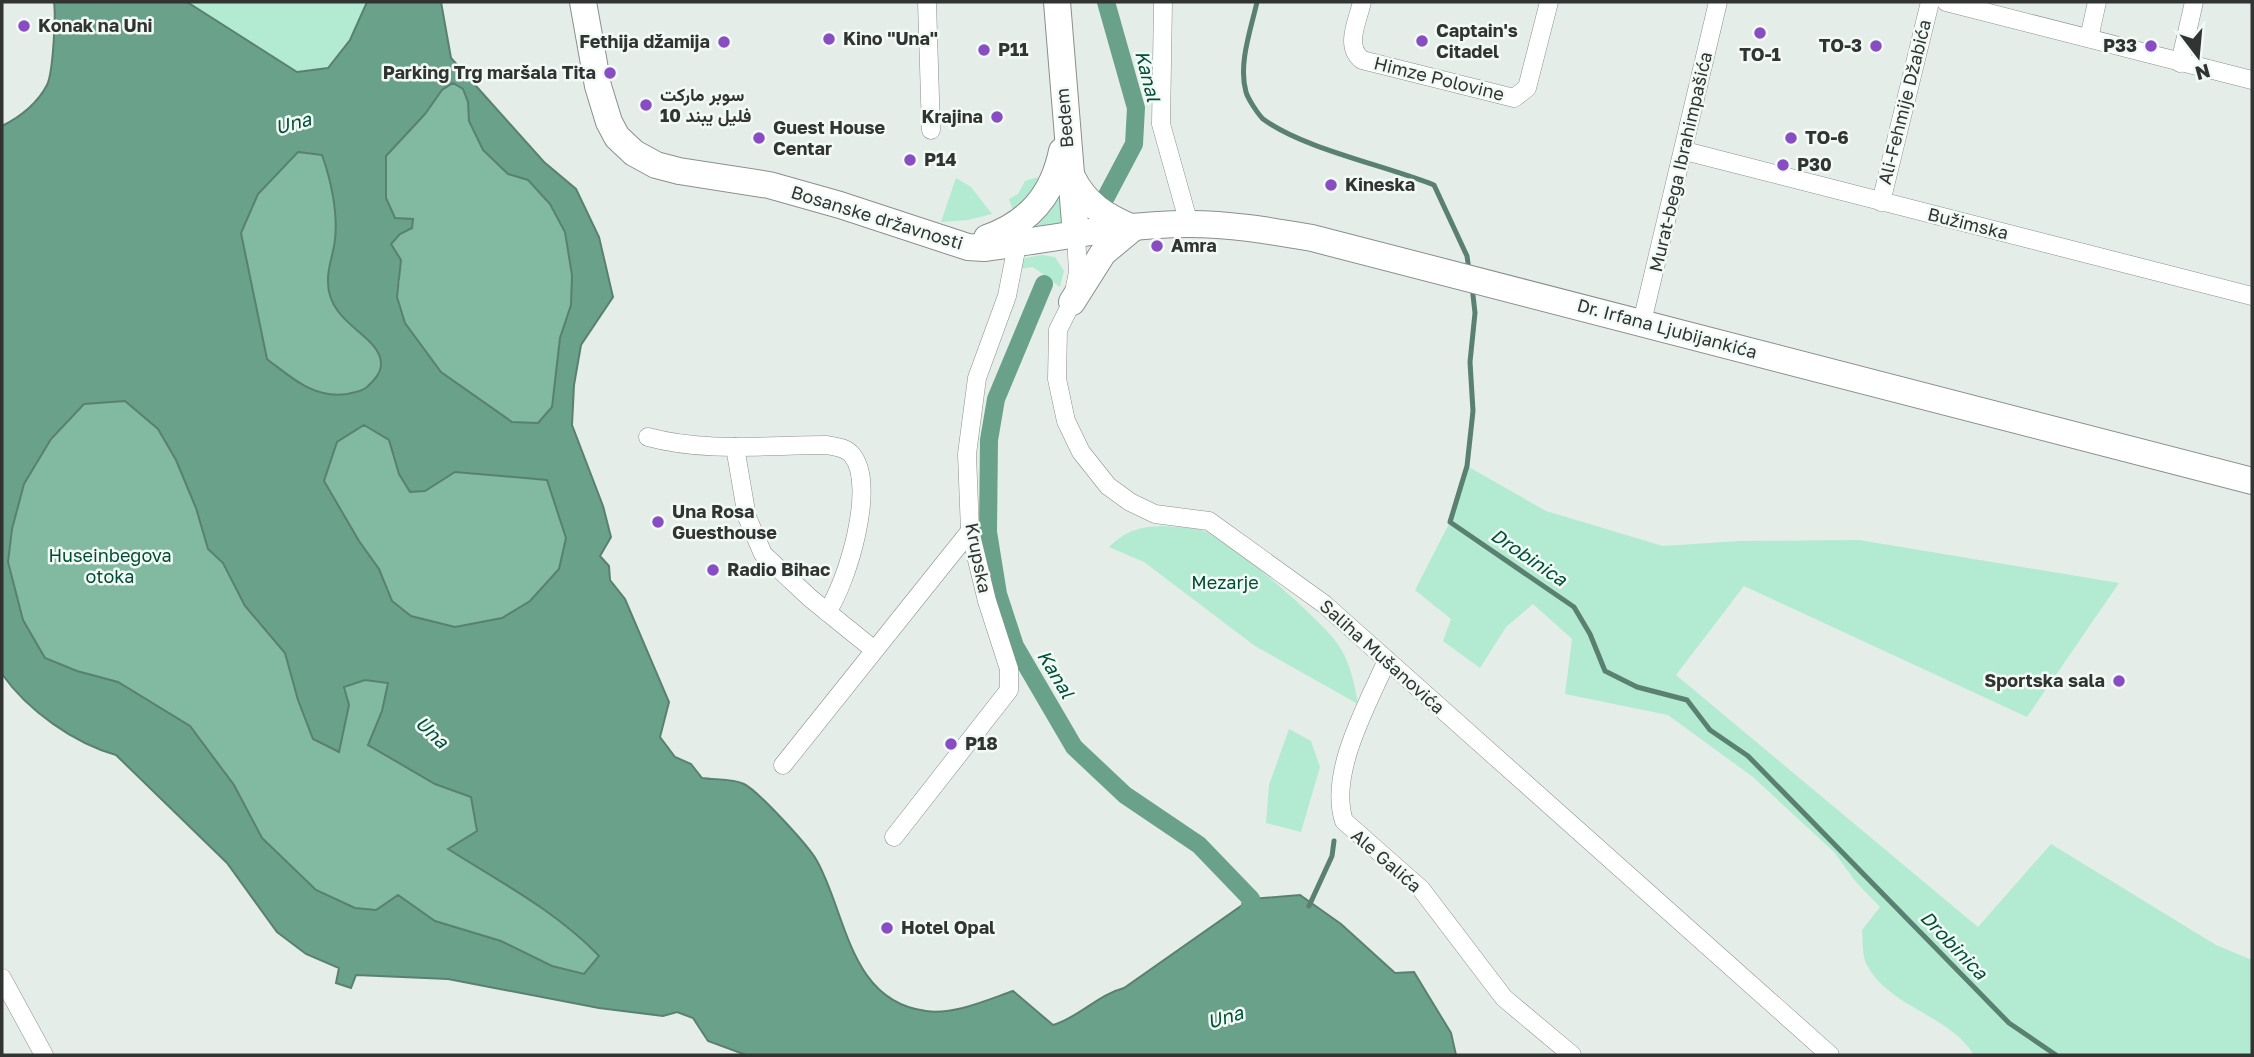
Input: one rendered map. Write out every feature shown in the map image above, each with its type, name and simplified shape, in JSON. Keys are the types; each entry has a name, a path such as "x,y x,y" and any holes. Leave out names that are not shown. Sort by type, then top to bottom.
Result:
{"main road":[{"name":"Bosanske državnosti","path":"583,2 598,86 617,137 634,153 656,166 679,172 769,185 954,243 984,248 1018,234 1076,235"},
{"name":"Bedem","path":"1057,2 1076,235"},
{"path":"1018,234 1047,194 1057,173 1066,132"},
{"path":"1069,170 1078,189 1095,208 1133,228 1103,253 1072,302"},
{"name":"Dr. Irfana Ljubijankića","path":"1076,235 1189,224 1247,227 1312,238 2252,481"}],"street":[{"path":"927,2 931,130"},
{"path":"1163,2 1161,124 1189,224"},
{"name":"Himze Polovine","path":"1362,2 1352,43 1353,50 1362,60 1514,98 1527,88 1549,2"},
{"name":"Murat-bega Ibrahimpašića","path":"1643,322 1718,2"},
{"name":"Ali-Fehmije Džabića","path":"1881,202 1930,2"},
{"path":"1946,2 2252,80"},
{"path":"2089,38 2097,2"},
{"path":"2180,63 2194,2"},
{"name":"Bužimska","path":"1685,151 2252,296"},
{"name":"Krupska","path":"894,836 1009,690 1009,669 987,601 971,531 967,454 977,377 1007,296 1018,234"},
{"name":"Saliha Mušanovića","path":"1076,235 1078,272 1072,302 1058,330 1057,379 1066,421 1094,471 1108,486 1130,502 1155,514 1209,521 1324,604 1830,1055"},
{"path":"648,437 677,445 842,447 852,455 862,501 857,536 838,597 827,612"},
{"path":"735,447 747,517 763,554 873,649"},
{"path":"783,765 873,649 971,531"},
{"name":"Ale Galića","path":"1387,660 1353,737 1344,769 1340,811 1344,821 1421,889 1504,998 1572,1055"},
{"path":"2,978 44,1055"}],"green space":[{"path":"187,2 367,2 350,40 328,68 297,72"},
{"path":"453,83 463,89 468,102 469,121 508,174 528,180 550,204 565,232 572,275 571,305 560,338 552,407 539,423 512,422 441,372 405,323 397,297 400,279 391,244 400,234 412,228 413,220 395,218 386,198 386,156 425,114 442,90"},
{"path":"298,152 322,155 331,186 336,229 328,277 330,297 336,309 379,354 381,368 378,374 363,390 348,394 325,393 304,386 267,359 241,233 258,194"},
{"path":"1038,177 1034,193 1013,210 1009,199 1018,194 1025,181"},
{"path":"956,178 971,187 992,214 968,220 941,222"},
{"path":"1062,180 1069,225 1023,232"},
{"path":"1042,255 1055,257 1064,271 1060,287 1033,267 1018,269 1025,258"},
{"name":"Huseinbegova otoka","path":"126,401 158,429 176,460 196,508 208,549 223,563 245,606 285,653 298,700 365,680 389,683 382,711 368,745 435,784 471,797 477,831 449,848 565,925 583,940 600,956 584,974 552,966 501,941 435,921 398,895 377,910 355,908 316,890 262,838 234,785 143,699 118,682 77,671 45,658 23,620 7,562 12,529 24,484 51,439 84,404"},
{"path":"364,425 389,440 399,474 425,491 455,472 547,480 566,538 559,569 530,601 502,618 455,627 411,616 392,601 379,569 359,541 324,481 337,442"},
{"path":"1467,466 1546,511 1663,546 1739,541 1859,540 2119,583 2027,717 1744,586 1676,675 1978,927 2051,844 2216,945 2252,960 2252,1055 1974,1055 1950,1030 1903,1001 1876,978 1866,963 1862,930 1880,907 1856,882 1834,852 1753,777 1668,715 1565,694 1572,639 1533,604 1506,627 1480,668 1443,641 1451,619 1415,590 1450,522"},
{"name":"Mezarje","path":"1163,526 1196,529 1214,536 1293,599 1337,643 1351,672 1358,704 1255,646 1144,562 1109,547 1134,530"},
{"path":"1289,729 1311,741 1320,767 1301,832 1266,823 1269,785"}],"water":[{"name":"Una","path":"54,2 187,2 297,72 328,68 350,40 367,2 441,2 451,58 544,162 576,189 599,237 613,297 581,345 574,385 572,425 603,506 611,537 600,556 609,566 610,580 625,599 669,702 660,737 675,757 691,764 702,778 744,784 771,807 794,832 817,861 854,952 881,991 900,1004 937,1012 970,1006 1013,991 1053,1025 1124,988 1251,899 1300,895 1341,924 1395,973 1414,972 1451,1033 1456,1055 746,1055 708,1041 693,1018 677,1012 663,1016 599,1008 448,979 356,975 351,988 336,983 339,968 306,954 277,932 227,863 116,755 100,750 53,724 25,701 2,674 2,126 28,109 47,85 52,57","holes":["453,83 463,89 468,102 469,121 483,150 508,174 528,180 550,204 565,232 572,275 571,305 560,338 552,407 538,423 512,422 441,372 405,323 397,297 401,260 391,244 400,234 412,228 413,219 395,218 386,198 386,156 425,114 442,90","298,152 322,155 336,218 328,277 330,297 336,309 373,345 381,364 376,377 362,390 335,395 314,390 304,386 267,359 241,233 258,194","125,401 158,429 176,460 196,508 208,549 223,563 245,606 285,653 298,700 313,739 339,752 349,705 344,687 365,680 388,683 382,711 368,745 435,784 471,797 477,831 448,849 527,898 582,940 599,956 584,974 552,966 501,941 435,921 398,895 376,910 355,908 316,890 262,838 234,785 190,726 118,682 77,671 45,658 23,620 8,562 12,529 24,484 51,439 84,404","364,425 389,440 399,474 410,492 425,491 455,472 547,480 566,538 559,569 530,601 502,618 455,627 411,616 392,601 379,569 359,541 324,481 337,442"]}],"waterway":[{"name":"Kanal","path":"1106,2 1136,108 1134,144 1106,197"},
{"name":"Drobinica","path":"1257,2 1246,47 1244,81 1247,95 1261,117 1280,130 1322,148 1434,185 1467,256 1469,270"},
{"name":"Kanal","path":"1044,284 996,399 989,440 988,532 998,594 1015,646 1074,747 1125,795 1199,845 1251,899 1247,923"},
{"name":"Drobinica","path":"1472,286 1475,313 1470,362 1473,411 1467,466 1450,522 1574,607 1590,634 1605,671 1637,687 1687,700 1710,730 1748,756 2009,1023 2056,1055"},
{"name":"Drobinica","path":"1309,906 1332,856 1334,841"}],"place":[{"name":"Konak na Uni","path":"24,26"},
{"name":"TO-1","path":"1760,33"},
{"name":"Kino \"Una\"","path":"829,39"},
{"name":"Captain's Citadel","path":"1422,41"},
{"name":"Fethija džamija","path":"724,42"},
{"name":"TO-3","path":"1876,46"},
{"name":"P33","path":"2151,46"},
{"name":"P11","path":"984,50"},
{"name":"Parking Trg maršala Tita","path":"610,73"},
{"name":"سوبر ماركت 10 فليل يبند","path":"646,105"},
{"name":"Krajina","path":"997,117"},
{"name":"Guest House Centar","path":"759,138"},
{"name":"TO-6","path":"1791,138"},
{"name":"P14","path":"910,160"},
{"name":"P30","path":"1783,165"},
{"name":"Kineska","path":"1331,185"},
{"name":"Amra","path":"1157,246"},
{"name":"Una Rosa Guesthouse","path":"658,522"},
{"name":"Radio Bihac","path":"713,570"},
{"name":"Sportska sala","path":"2119,681"},
{"name":"P18","path":"951,744"},
{"name":"Hotel Opal","path":"887,928"}]}
